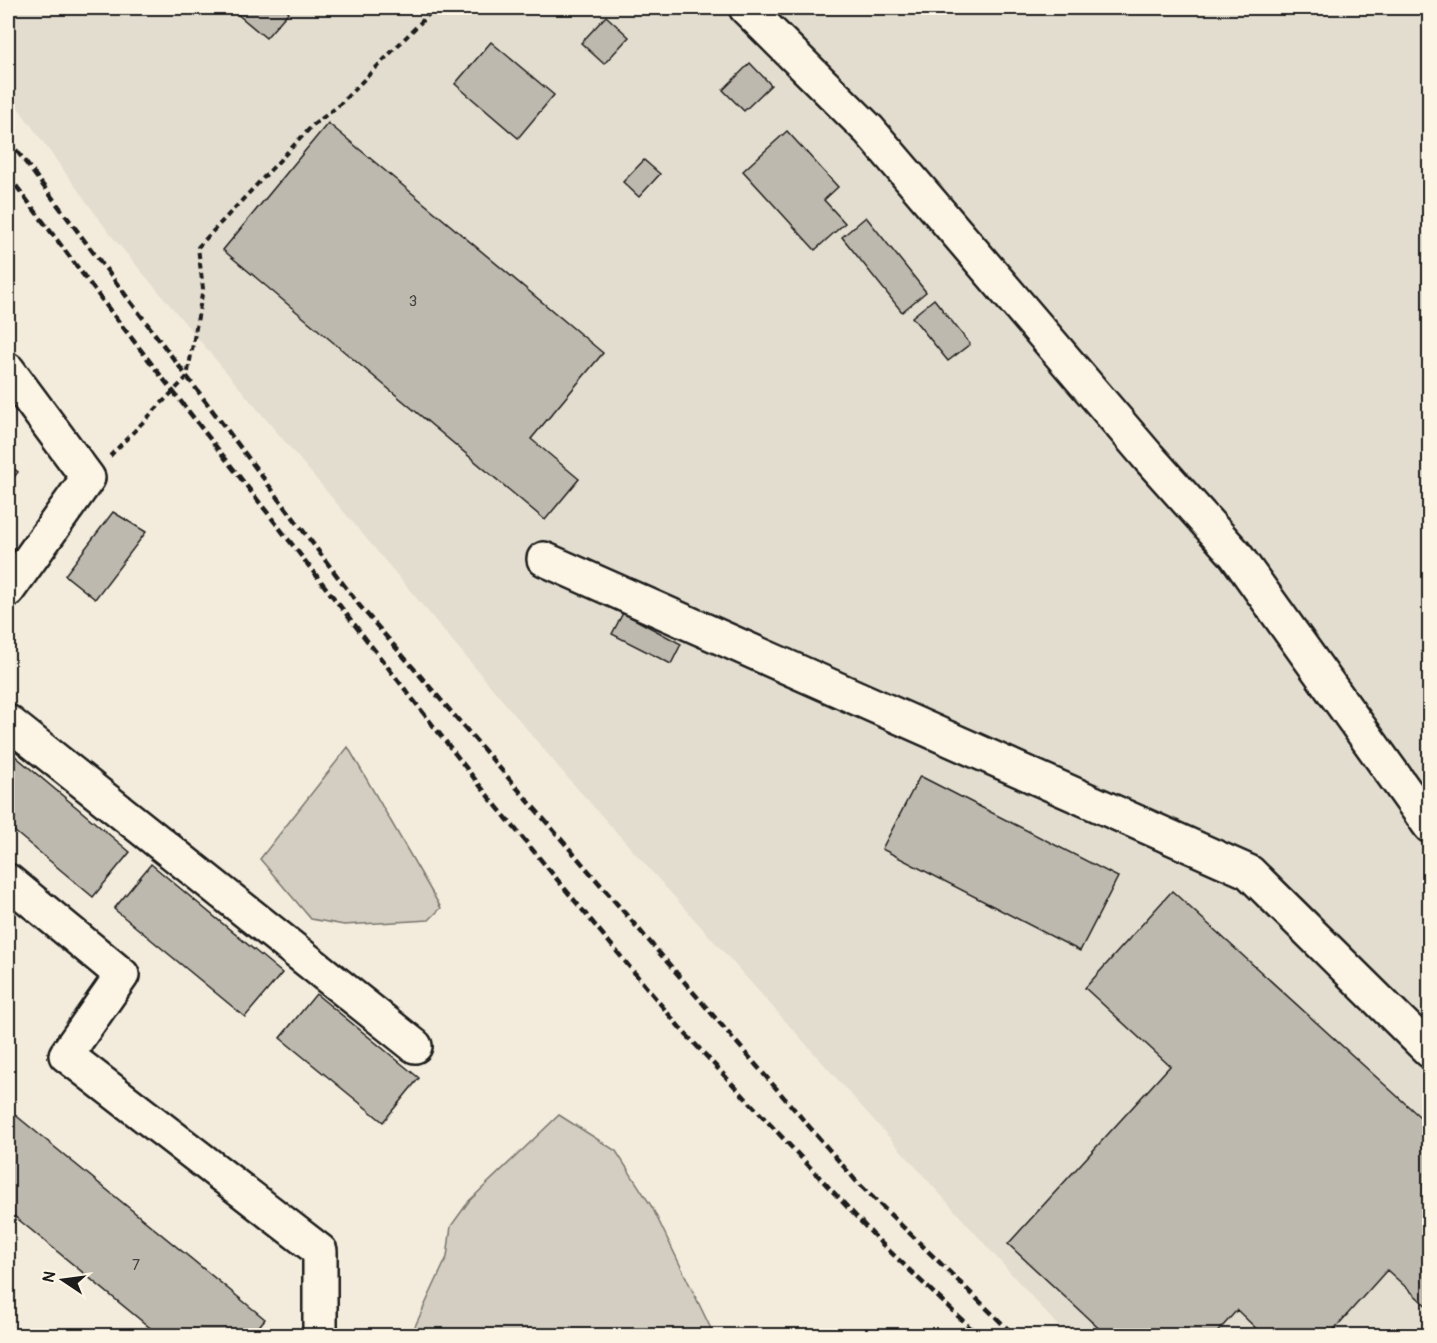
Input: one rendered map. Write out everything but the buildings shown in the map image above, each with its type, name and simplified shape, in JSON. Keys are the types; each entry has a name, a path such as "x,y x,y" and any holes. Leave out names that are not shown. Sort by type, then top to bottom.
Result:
{"street":[{"path":"746,8 869,130 1149,458 1235,554 1430,826"},
{"path":"8,370 88,478 8,590"},
{"path":"544,559 1249,872 1430,1051"},
{"path":"8,722 415,1046"},
{"path":"8,881 122,975 66,1056 320,1251 320,1335"}],"path":[{"path":"88,478 187,377 203,289 198,247 314,125 337,106 435,8"}],"shaded area":[{"path":"8,8 1429,8 1429,1335 1066,1335 567,777 110,234 8,94"},
{"path":"348,747 441,908 429,920 344,925 311,919 260,859"},
{"path":"559,1115 616,1151 652,1207 714,1335 411,1335 447,1257 451,1226 469,1201"}],"railway":[{"path":"8,139 359,605 857,1182 1015,1336"},
{"path":"8,175 112,313 488,796 681,1029 880,1242 979,1336"}]}
